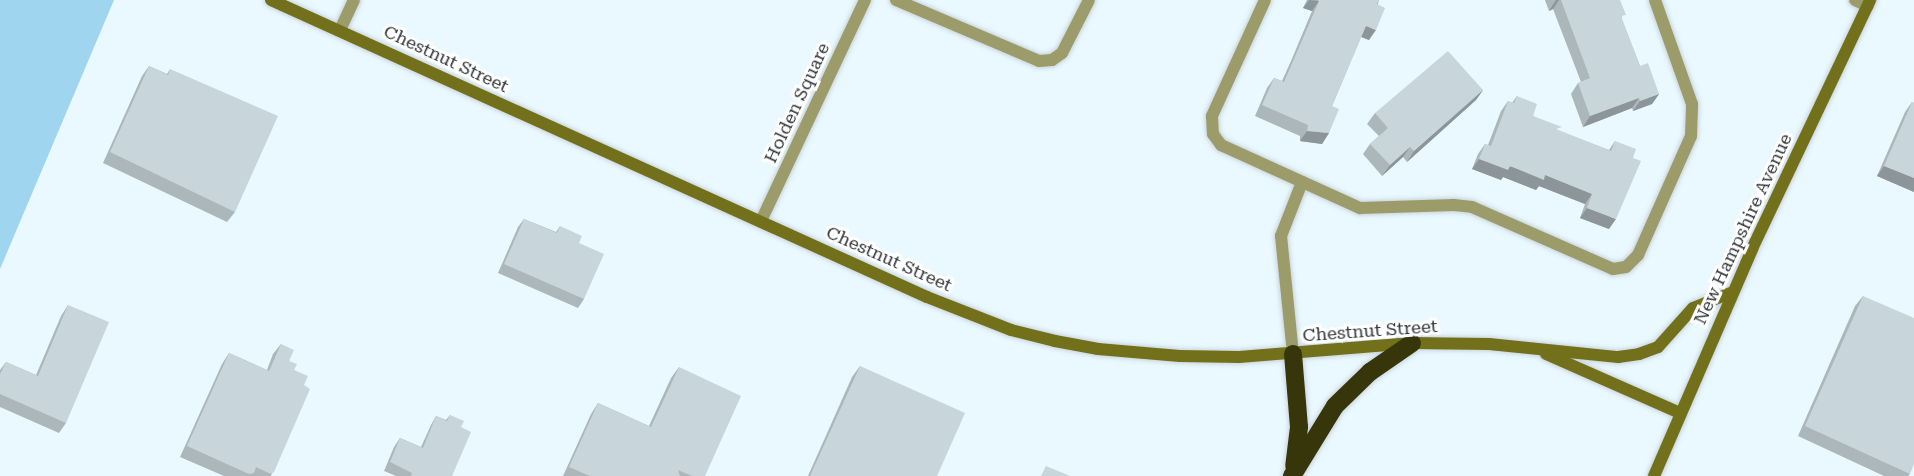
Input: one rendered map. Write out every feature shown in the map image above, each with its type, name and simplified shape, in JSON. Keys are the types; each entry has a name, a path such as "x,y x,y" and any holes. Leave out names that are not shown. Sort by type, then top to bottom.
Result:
{"highway":[{"path":"1292,475 1335,406 1370,372 1412,343"},
{"path":"1292,475 1299,427 1293,354"}],"street":[{"name":"Chestnut Street","path":"271,0 972,316 1055,341 1152,356 1239,357 1412,343 1489,344 1618,357 1639,354 1658,346 1693,308 1733,292"},
{"path":"340,30 354,0"},
{"name":"Holden Square","path":"760,221 866,0"},
{"path":"896,0 1039,61 1052,60 1062,53 1089,0"},
{"path":"1264,0 1215,107 1211,124 1213,134 1227,149 1360,208 1455,204 1472,207 1613,269 1626,267 1638,255 1691,135 1692,104 1655,0"},
{"path":"1855,0 1869,3"},
{"name":"New Hampshire Avenue","path":"1654,476 1733,292 1869,3"},
{"path":"1293,354 1281,236 1302,182"},
{"name":"Chestnut Street","path":"1536,350 1680,413"}],"shaded area":[{"path":"0,0 114,0 0,269"}],"building":[{"path":"1317,0 1379,0 1377,4 1385,8 1376,30 1366,26 1332,106 1339,109 1329,133 1307,131 1308,125 1262,105 1274,78 1284,82 1319,1"},
{"path":"1561,0 1620,0 1626,15 1621,16 1640,66 1648,63 1659,94 1640,101 1639,98 1590,116 1578,83 1590,78"},
{"path":"1448,51 1483,90 1414,151 1410,147 1390,165 1370,144 1388,128 1375,113"},
{"path":"149,66 168,75 170,69 278,116 235,212 110,152"},
{"path":"1517,96 1537,104 1533,116 1562,127 1556,129 1611,151 1615,141 1636,149 1633,158 1641,161 1616,219 1587,208 1592,194 1545,175 1544,180 1510,166 1508,170 1479,159 1485,144 1491,146 1508,101 1514,103"},
{"path":"1912,102 1914,103 1914,178 1884,166"},
{"path":"524,219 557,233 560,226 582,236 579,243 604,254 584,299 504,264"},
{"path":"1863,296 1914,318 1914,464 1910,474 1805,426"},
{"path":"68,305 109,322 66,423 0,394 0,374 6,362 38,376"},
{"path":"281,344 294,350 289,361 297,364 294,370 308,376 304,385 310,389 274,472 271,474 256,467 254,473 249,474 187,446 229,353 269,371"},
{"path":"860,366 965,413 937,476 810,476"},
{"path":"679,367 741,396 705,476 692,476 678,470 680,476 590,476 569,467 598,403 651,427"},
{"path":"450,415 464,421 461,427 471,432 452,476 411,476 412,473 390,462 400,438 423,448 436,416 447,421"},
{"path":"1046,466 1070,476 1041,476"}]}
